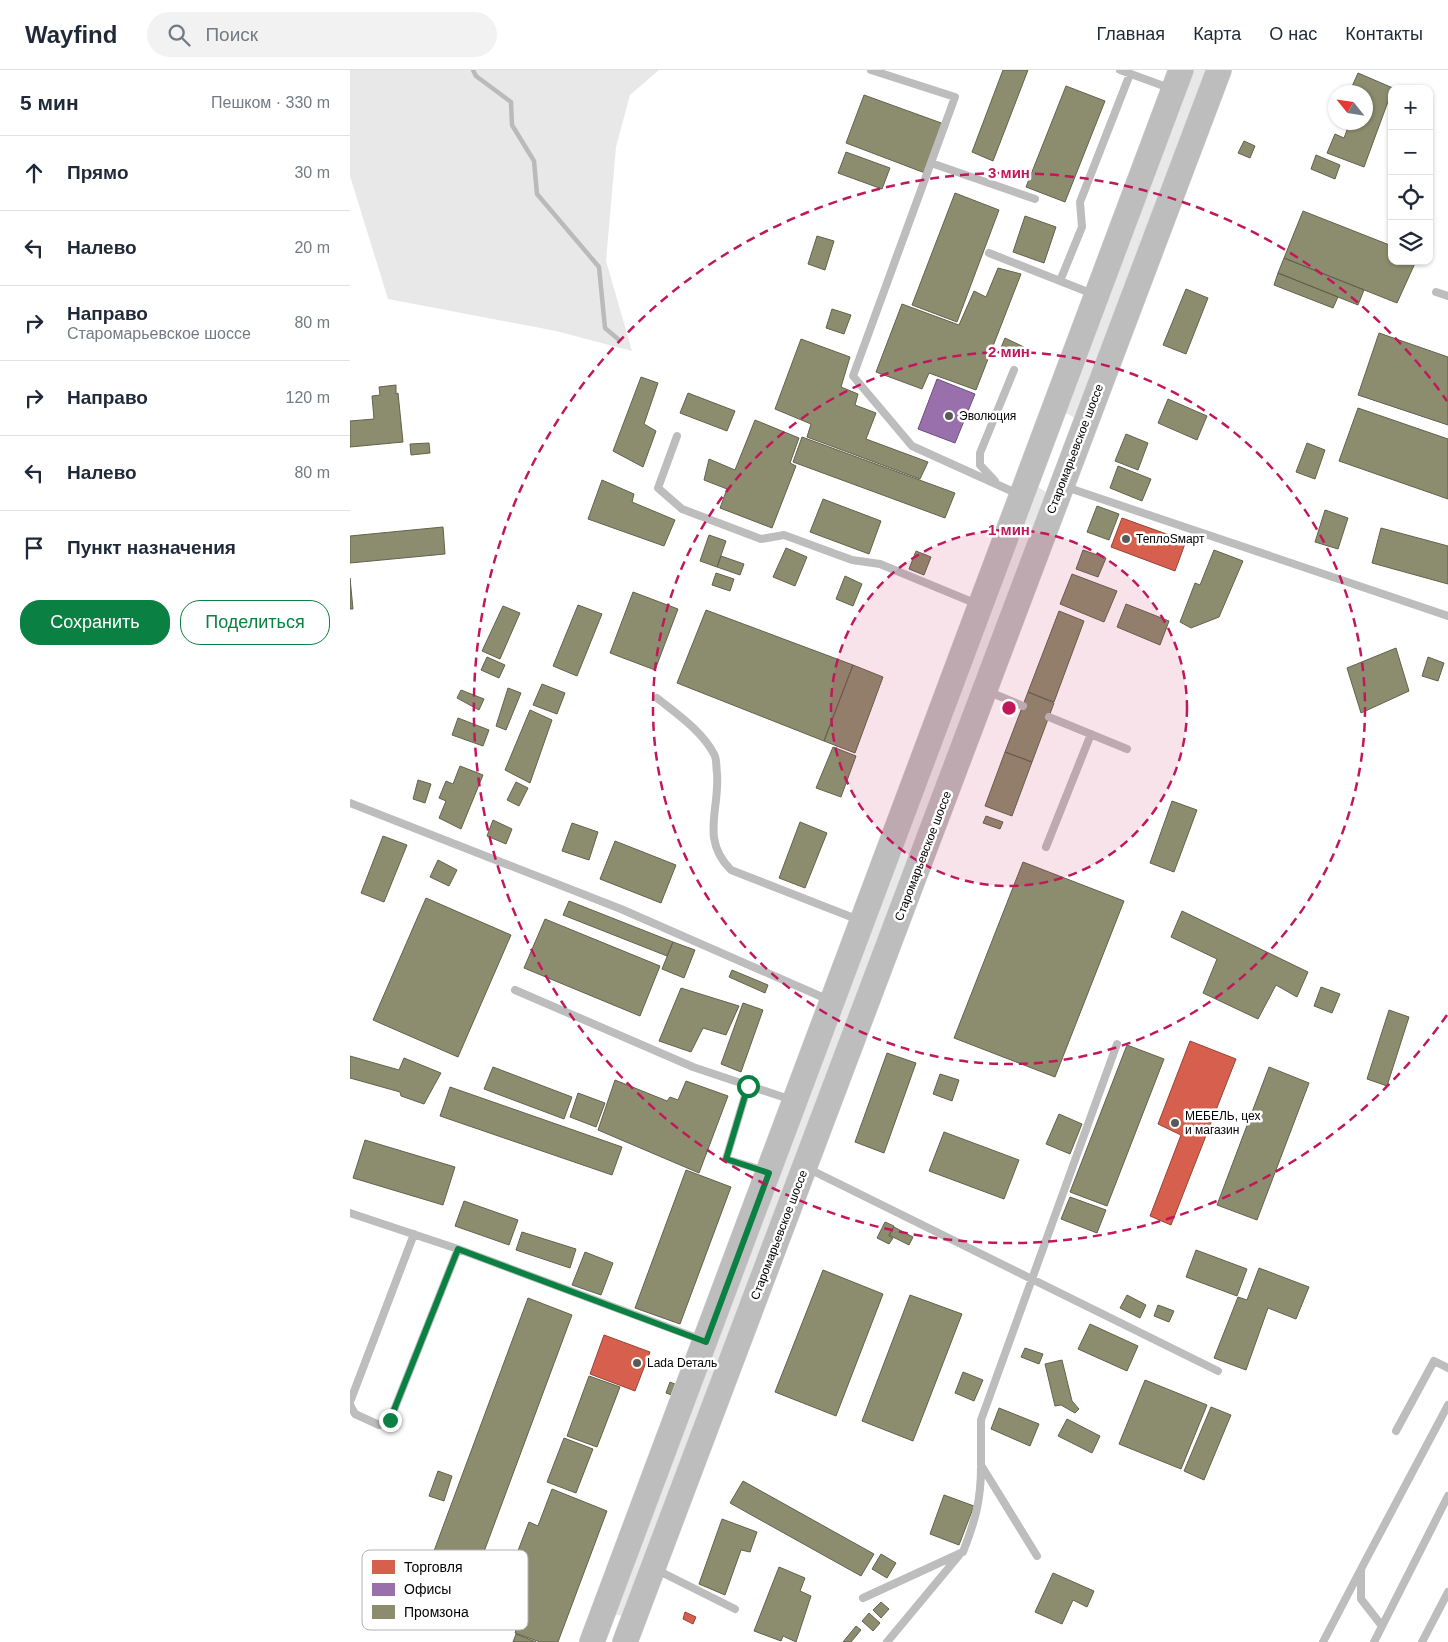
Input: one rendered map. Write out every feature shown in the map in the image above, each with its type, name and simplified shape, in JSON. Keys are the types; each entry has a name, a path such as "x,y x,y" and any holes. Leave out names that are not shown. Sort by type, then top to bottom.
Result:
{"main road":[{"name":"Старомарьевское шоссе","path":"625,1642 1219,70"},
{"path":"592,1642 981,606 1011,491 1040,449 1177,80"},
{"path":"1040,449 1071,459"}],"lane":[{"path":"871,70 955,97 854,376 912,446 1011,491"},
{"path":"1120,70 1130,74 1177,80"},
{"path":"1060,281 1082,227 1080,202 1130,74"},
{"path":"931,163 1035,199"},
{"path":"990,253 1097,296"},
{"path":"1436,292 1448,296"},
{"path":"1011,491 980,465 980,453 1014,370"},
{"path":"677,436 658,488 682,509 761,539 784,535 852,560 880,564 981,606"},
{"path":"1061,485 1448,616"},
{"path":"985,691 1023,706"},
{"path":"658,698 692,727 715,755 718,793 712,828 719,858 731,870 864,921"},
{"path":"1049,717 1128,749"},
{"path":"1046,847 1091,734"},
{"path":"350,803 621,909 833,1002"},
{"path":"515,990 693,1067 796,1101"},
{"path":"887,1642 963,1552 977,1516 981,1492 981,1420 1117,1044"},
{"path":"748,1086 726,1159 769,1173"},
{"path":"805,1167 1218,1371"},
{"path":"350,1213 458,1249 706,1342"},
{"path":"414,1234 350,1403 355,1414 379,1425 390,1420 458,1249"},
{"path":"1396,1430 1434,1361 1448,1368"},
{"path":"1323,1642 1448,1405"},
{"path":"981,1465 1037,1556"},
{"path":"1374,1642 1448,1496"},
{"path":"863,1598 963,1552"},
{"path":"653,1568 734,1609"},
{"path":"1361,1569 1361,1599 1382,1626"},
{"path":"1422,1642 1448,1592"}],"shaded area":[{"path":"350,70 659,70 630,95 616,147 606,261 632,351 556,331 388,299 350,176"},
{"path":"1192,70 1206,70 1076,417 1073,417 1064,412"},
{"path":"1038,487 1046,492 626,1616 615,1615 1035,488"}],"building: Торговля":[{"path":"1122,518 1186,541 1175,571 1111,547"},
{"path":"1190,1041 1236,1059 1171,1225 1150,1216 1181,1135 1158,1124"},
{"path":"604,1335 650,1352 635,1391 590,1374"},
{"path":"685,1612 696,1617 693,1624 683,1619"}],"building: Офисы":[{"path":"937,379 975,394 955,443 918,429"}],"building: Промзона":[{"path":"1003,70 1028,70 993,161 972,152"},
{"path":"1358,73 1388,86 1388,102 1364,167 1327,153 1335,134 1344,138 1347,130 1373,130 1373,85 1353,85"},
{"path":"1066,86 1105,101 1065,202 1026,187"},
{"path":"864,95 944,124 925,173 846,143"},
{"path":"1244,141 1255,146 1250,158 1238,153"},
{"path":"846,152 890,168 882,189 838,173"},
{"path":"1316,155 1340,165 1335,179 1311,169"},
{"path":"955,193 999,210 957,322 912,305"},
{"path":"1303,211 1388,244 1388,265 1414,265 1397,303 1284,258"},
{"path":"1025,216 1056,227 1044,263 1013,252"},
{"path":"817,236 834,241 825,270 808,264"},
{"path":"1284,258 1364,290 1358,305 1278,273"},
{"path":"998,268 1021,274 976,390 929,373 922,389 876,372 902,304 959,325 974,291 986,297"},
{"path":"1278,273 1338,297 1333,308 1274,285"},
{"path":"1186,289 1208,298 1186,354 1163,345"},
{"path":"832,309 851,315 844,334 826,328"},
{"path":"1379,333 1448,357 1448,425 1358,395"},
{"path":"1005,338 1024,347 1019,358 1000,350"},
{"path":"801,339 850,357 841,387 858,394 855,405 876,413 866,439 928,462 920,479 807,437 811,424 775,409"},
{"path":"641,377 658,383 644,424 656,431 643,467 613,451"},
{"path":"396,385 403,442 350,447 350,421 374,419 372,396 380,395 379,387"},
{"path":"688,393 735,411 727,431 680,413"},
{"path":"1168,399 1207,416 1197,440 1158,423"},
{"path":"1358,408 1448,439 1448,499 1339,461"},
{"path":"755,420 799,438 790,463 796,466 772,528 720,508 727,489 704,480 709,459 735,470"},
{"path":"1126,434 1148,443 1138,470 1115,461"},
{"path":"802,437 955,493 945,518 793,462"},
{"path":"429,443 430,453 411,455 410,444"},
{"path":"1307,443 1325,450 1315,479 1296,472"},
{"path":"1118,466 1151,479 1142,501 1110,488"},
{"path":"602,480 634,494 632,502 675,520 664,546 588,519"},
{"path":"823,499 881,521 869,554 810,532"},
{"path":"1097,506 1119,514 1109,540 1087,532"},
{"path":"1325,510 1348,518 1338,549 1315,542"},
{"path":"443,527 445,554 350,563 350,536"},
{"path":"1381,528 1448,546 1448,584 1372,563"},
{"path":"709,535 726,541 717,567 700,561"},
{"path":"786,548 807,557 795,586 773,577"},
{"path":"1083,550 1106,558 1098,577 1076,569"},
{"path":"1214,550 1243,561 1219,617 1191,628 1180,622 1195,583 1200,585"},
{"path":"916,551 931,557 924,575 909,569"},
{"path":"721,556 744,564 740,575 717,567"},
{"path":"716,573 734,579 730,591 712,585"},
{"path":"1072,574 1117,591 1104,622 1060,604"},
{"path":"845,576 862,584 853,606 836,599"},
{"path":"350,578 353,609 350,609"},
{"path":"633,592 678,609 655,670 610,653"},
{"path":"1126,604 1169,621 1160,645 1117,627"},
{"path":"578,605 602,614 577,676 553,666"},
{"path":"503,606 520,613 500,659 482,651"},
{"path":"706,610 853,665 824,741 677,683"},
{"path":"1059,611 1084,621 1054,702 1028,692"},
{"path":"1396,648 1409,691 1361,713 1347,668"},
{"path":"487,657 505,665 499,678 481,670"},
{"path":"1428,657 1444,663 1438,681 1422,676"},
{"path":"853,665 883,677 855,753 824,741"},
{"path":"542,684 565,693 557,714 533,705"},
{"path":"508,688 521,693 506,730 496,726"},
{"path":"461,690 484,699 479,710 457,698"},
{"path":"1028,692 1054,703 1032,762 1005,752"},
{"path":"530,710 552,720 530,783 505,770"},
{"path":"458,718 489,730 483,746 452,735"},
{"path":"833,747 856,756 841,797 816,788"},
{"path":"1005,752 1032,762 1012,816 985,806"},
{"path":"460,766 483,775 461,829 439,818 446,801 439,798 446,781 453,784"},
{"path":"418,780 431,784 425,803 413,799"},
{"path":"516,782 528,788 519,806 507,800"},
{"path":"1172,801 1197,810 1174,872 1150,863"},
{"path":"986,816 1003,822 1000,829 983,823"},
{"path":"493,820 512,829 506,844 487,836"},
{"path":"800,822 827,833 805,888 779,878"},
{"path":"572,823 598,832 589,860 562,851"},
{"path":"383,836 407,845 384,902 361,893"},
{"path":"615,841 676,865 661,903 600,879"},
{"path":"438,860 457,870 449,886 430,877"},
{"path":"1023,862 1124,901 1055,1077 954,1038"},
{"path":"426,898 511,935 458,1057 373,1020"},
{"path":"569,901 673,942 667,956 563,915"},
{"path":"1182,911 1308,972 1297,997 1276,985 1258,1019 1203,993 1217,959 1171,937"},
{"path":"545,919 660,966 640,1016 524,968"},
{"path":"673,942 695,950 684,978 662,969"},
{"path":"732,970 768,985 765,993 729,977"},
{"path":"1321,987 1340,994 1332,1013 1314,1006"},
{"path":"681,988 739,1006 726,1035 703,1028 691,1052 659,1041"},
{"path":"743,1003 763,1010 741,1072 721,1064"},
{"path":"1389,1010 1409,1017 1387,1086 1367,1079"},
{"path":"1127,1045 1164,1059 1107,1206 1070,1192"},
{"path":"887,1053 916,1063 884,1153 855,1142"},
{"path":"350,1056 399,1070 404,1058 441,1073 424,1104 401,1096 400,1092 350,1078"},
{"path":"493,1067 572,1097 564,1119 484,1089"},
{"path":"1269,1067 1309,1083 1257,1220 1217,1205"},
{"path":"940,1074 959,1080 952,1101 933,1094"},
{"path":"615,1080 667,1101 670,1097 678,1100 686,1081 728,1096 699,1173 598,1130"},
{"path":"450,1087 622,1147 612,1175 440,1116"},
{"path":"578,1093 605,1103 596,1127 570,1117"},
{"path":"1059,1114 1082,1124 1070,1154 1046,1144"},
{"path":"944,1132 1019,1160 1004,1199 929,1171"},
{"path":"365,1140 455,1167 443,1205 353,1178"},
{"path":"686,1170 731,1187 680,1324 635,1308"},
{"path":"1070,1197 1106,1210 1097,1233 1061,1219"},
{"path":"464,1201 518,1220 509,1245 455,1226"},
{"path":"885,1222 894,1226 889,1236 893,1238 889,1244 877,1238"},
{"path":"894,1227 913,1237 909,1245 889,1235"},
{"path":"522,1232 576,1249 570,1268 516,1250"},
{"path":"1196,1250 1247,1269 1237,1296 1186,1277"},
{"path":"585,1252 613,1263 601,1295 572,1285"},
{"path":"1259,1268 1309,1287 1296,1319 1268,1308 1246,1370 1214,1358 1238,1297 1247,1300"},
{"path":"823,1270 883,1294 836,1416 775,1392"},
{"path":"910,1295 962,1314 913,1441 862,1421"},
{"path":"1127,1295 1146,1305 1140,1318 1120,1308"},
{"path":"528,1298 572,1315 485,1550 434,1550"},
{"path":"1158,1305 1174,1311 1169,1322 1154,1316"},
{"path":"1090,1324 1138,1346 1127,1371 1078,1349"},
{"path":"1025,1348 1043,1354 1039,1364 1021,1357"},
{"path":"1062,1360 1072,1401 1079,1409 1075,1413 1061,1405 1055,1406 1045,1364"},
{"path":"963,1372 983,1380 974,1401 955,1393"},
{"path":"589,1376 620,1387 597,1447 567,1436"},
{"path":"1145,1380 1207,1405 1181,1469 1119,1444"},
{"path":"670,1382 677,1385 672,1395 666,1393"},
{"path":"1211,1407 1231,1415 1204,1480 1184,1471"},
{"path":"999,1408 1039,1424 1030,1446 991,1429"},
{"path":"1067,1419 1100,1436 1092,1453 1058,1436"},
{"path":"564,1438 593,1449 576,1493 547,1482"},
{"path":"438,1471 452,1476 444,1501 429,1496"},
{"path":"743,1481 874,1554 861,1576 730,1503"},
{"path":"552,1489 607,1511 558,1642 540,1642 515,1633 516,1630 528,1630 528,1550 518,1550 529,1522 538,1526"},
{"path":"944,1495 974,1506 959,1545 930,1534"},
{"path":"722,1519 757,1532 750,1552 741,1550 725,1595 699,1584"},
{"path":"881,1554 896,1563 887,1578 872,1569"},
{"path":"779,1567 805,1578 800,1591 811,1596 796,1642 783,1636 781,1641 754,1631"},
{"path":"1053,1573 1094,1591 1087,1607 1073,1600 1062,1624 1035,1612"},
{"path":"881,1602 889,1609 881,1618 873,1610"},
{"path":"869,1613 880,1623 873,1631 862,1621"},
{"path":"856,1626 861,1630 851,1642 843,1642"},
{"path":"516,1634 536,1642 513,1642"}],"waterway":[{"path":"473,70 476,76 511,102 512,125 534,161 537,194 599,267 605,328 618,339"}],"place":[{"name":"Эволюция","path":"949,416"},
{"name":"ТеплоSмарт","path":"1126,539"},
{"name":"МЕБЕЛЬ, цех и магазин","path":"1175,1123"},
{"name":"Lada Dеталь","path":"637,1363"}],"route":[{"path":"390,1420 458,1249 706,1342 769,1173 726,1159 748,1086"}]}
